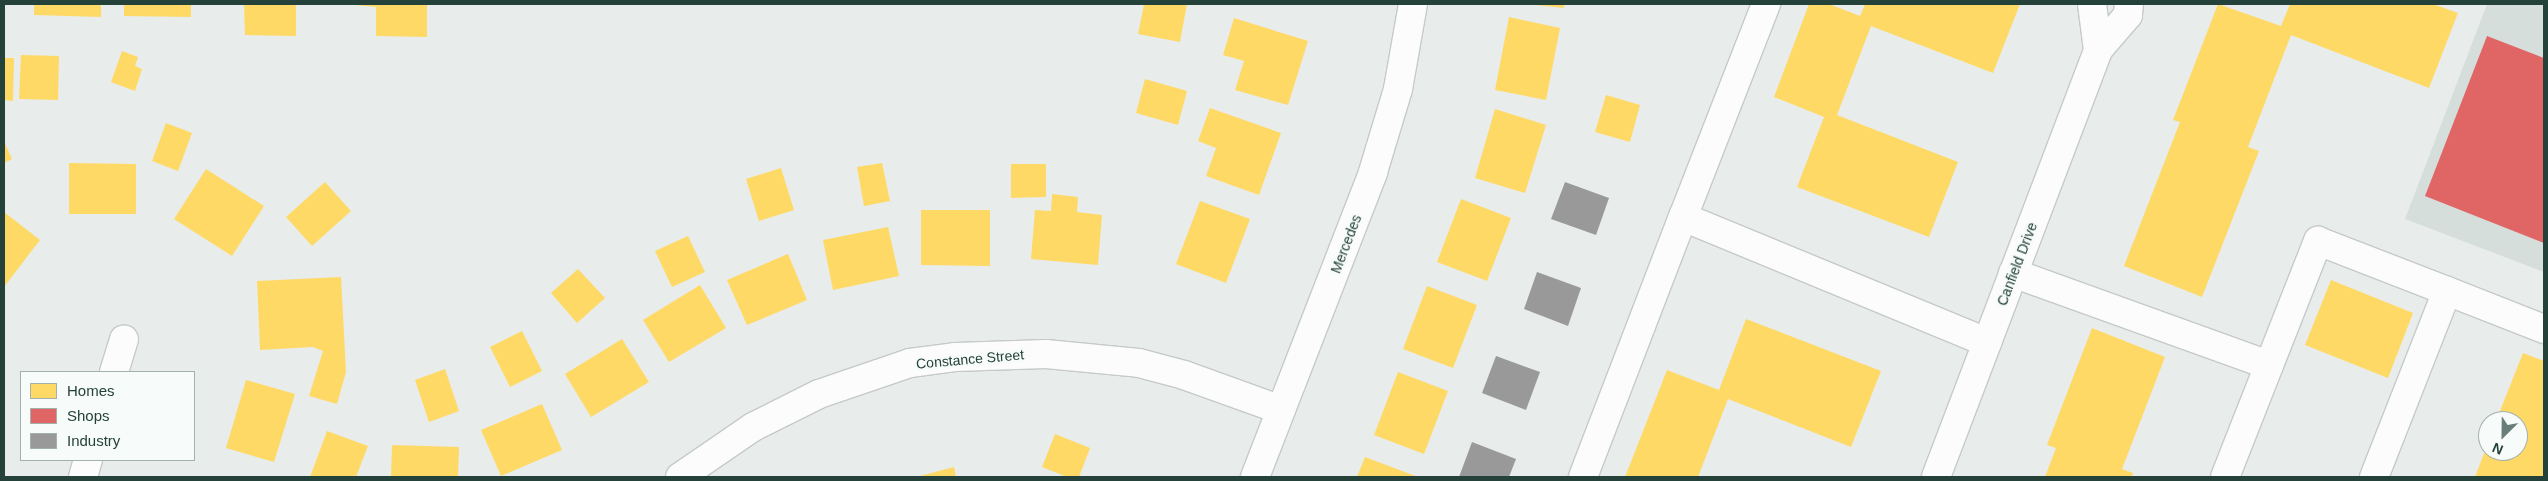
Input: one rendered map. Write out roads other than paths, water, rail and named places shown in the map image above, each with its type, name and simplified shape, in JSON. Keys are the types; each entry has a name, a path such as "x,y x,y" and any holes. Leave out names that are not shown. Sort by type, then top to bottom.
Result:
{"street":[{"name":"Mercedes","path":"1255,477 1373,172 1398,88 1413,4"},
{"path":"1583,477 1766,4"},
{"name":"Canfield Drive","path":"2092,4 2098,50"},
{"name":"Canfield Drive","path":"1936,477 2098,50 2128,15 2129,4"},
{"path":"1682,217 1987,342"},
{"path":"2225,477 2318,241 2544,330"},
{"path":"2013,273 2269,365"},
{"path":"2374,477 2447,291"},
{"path":"114,371 124,340"},
{"name":"Constance Street","path":"680,477 753,427 819,394 910,364 955,357 1046,354 1139,363 1184,374 1281,410"},
{"path":"83,477 88,461"}]}
